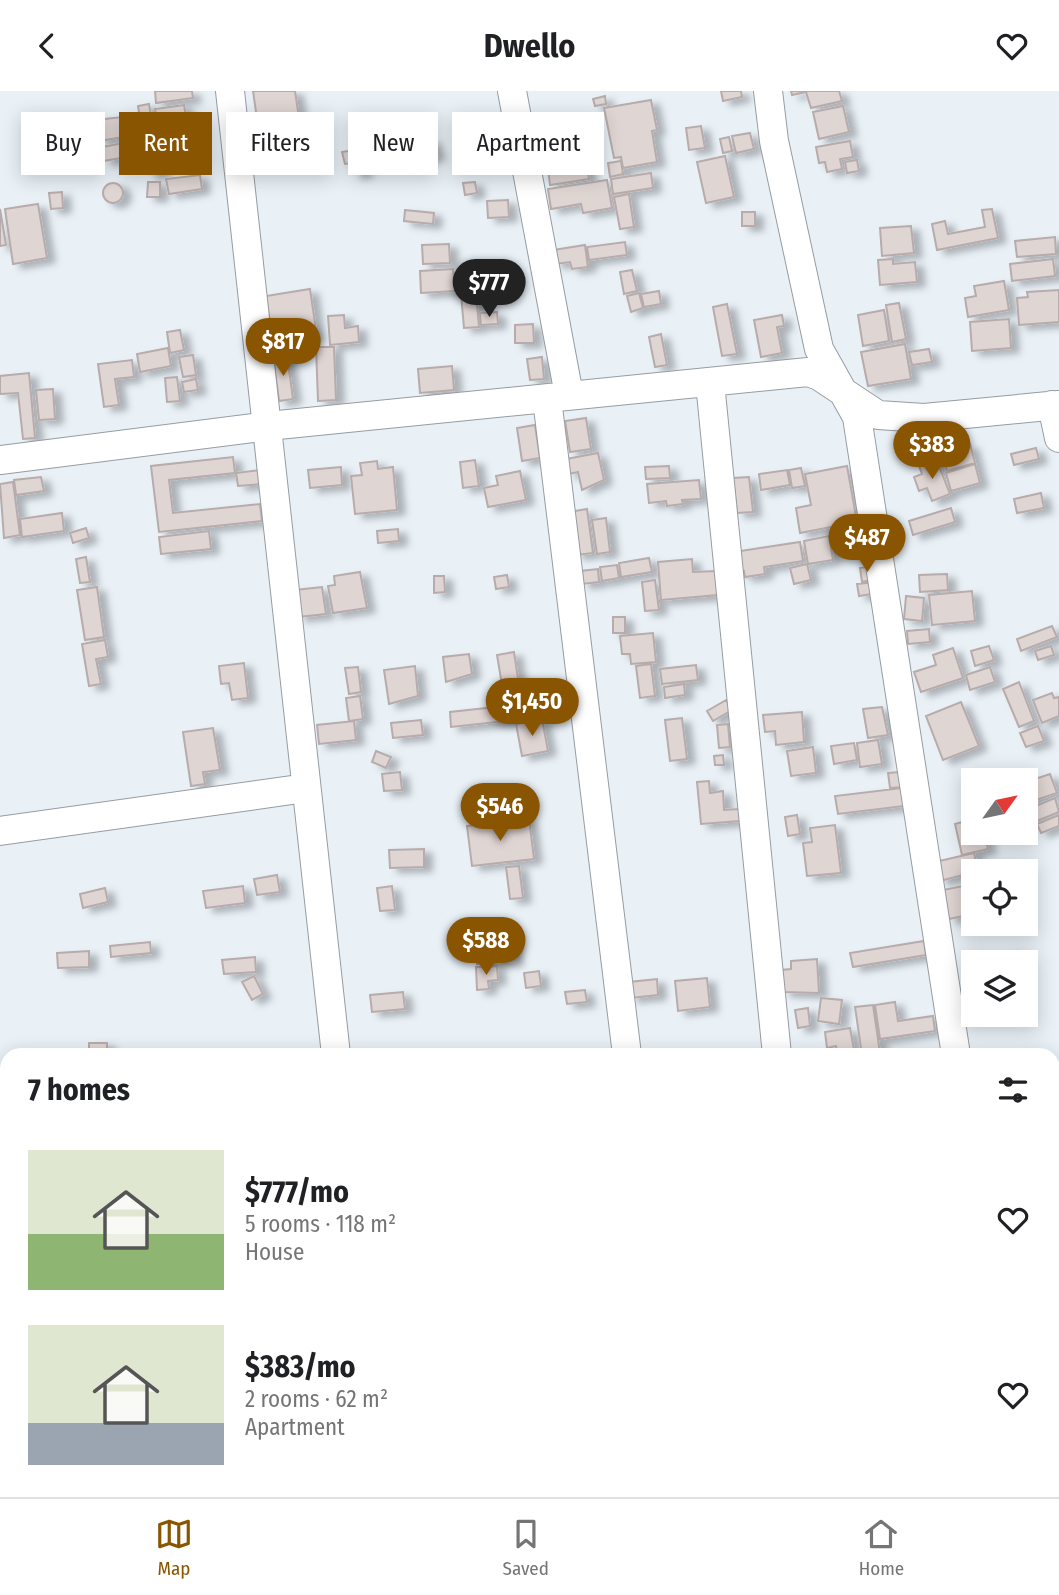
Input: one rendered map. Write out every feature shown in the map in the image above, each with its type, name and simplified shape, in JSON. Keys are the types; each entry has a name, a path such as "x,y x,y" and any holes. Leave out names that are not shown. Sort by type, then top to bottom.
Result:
{"street":[{"path":"230,91 335,1048"},
{"path":"512,91 558,397 626,1048"},
{"path":"768,91 774,141 819,349 857,417 955,1048"},
{"path":"0,460 268,426 808,372 845,392 878,415 924,418 1056,405 1059,438"},
{"path":"710,383 776,1048"},
{"path":"0,831 306,788"}],"building":[{"path":"155,91 192,91 193,98 156,103"},
{"path":"253,91 295,91 298,112 256,112"},
{"path":"721,91 741,91 742,97 723,101"},
{"path":"791,91 839,91 842,101 811,108 806,92 792,95"},
{"path":"605,96 606,104 595,106 593,99"},
{"path":"651,100 657,130 652,131 657,162 623,168 621,157 614,158 604,108"},
{"path":"149,104 150,112 139,112 138,106"},
{"path":"184,105 185,112 155,112 155,109"},
{"path":"843,106 849,132 819,139 813,112"},
{"path":"119,117 119,138 105,140 105,119"},
{"path":"701,126 705,148 689,150 686,128"},
{"path":"750,133 754,149 736,153 732,136"},
{"path":"729,137 732,151 723,153 720,139"},
{"path":"850,141 853,157 840,159 842,169 827,172 825,162 819,163 816,147"},
{"path":"119,144 119,158 105,161 105,146"},
{"path":"348,151 348,164 345,164 342,152"},
{"path":"725,156 734,197 706,203 697,162"},
{"path":"857,160 859,171 847,173 845,162"},
{"path":"621,161 623,174 610,177 608,163"},
{"path":"651,173 653,188 613,194 611,179"},
{"path":"200,175 202,189 169,194 166,179"},
{"path":"549,175 588,175 589,179 550,185"},
{"path":"607,180 612,208 583,213 581,204 551,209 548,189"},
{"path":"148,182 160,182 160,197 147,197"},
{"path":"475,182 477,193 465,195 463,183"},
{"path":"113,183 120,186 123,193 120,200 113,203 106,200 103,193 106,186"},
{"path":"62,192 63,208 51,209 49,193"},
{"path":"629,194 634,227 620,229 614,197"},
{"path":"508,200 509,217 488,218 487,201"},
{"path":"38,204 47,258 13,264 5,209"},
{"path":"0,209 6,245 0,246"},
{"path":"992,209 998,238 937,250 932,224 945,221 948,234 985,227 982,210"},
{"path":"405,210 434,213 433,224 404,221"},
{"path":"742,212 755,212 755,226 742,226"},
{"path":"911,226 914,253 882,256 880,228"},
{"path":"1055,237 1056,254 1017,257 1015,241"},
{"path":"625,242 627,255 589,260 587,247"},
{"path":"449,244 450,263 423,264 422,245"},
{"path":"585,245 588,267 572,269 570,262 555,264 553,250"},
{"path":"893,259 893,264 915,262 917,282 880,285 878,260"},
{"path":"1053,259 1055,276 1012,281 1010,264"},
{"path":"453,269 455,291 421,293 420,271"},
{"path":"632,270 637,291 624,294 620,272"},
{"path":"1004,281 1009,310 968,317 965,298 976,296 974,286"},
{"path":"310,289 317,337 273,344 266,296"},
{"path":"1059,290 1059,322 1019,325 1017,298 1028,297 1027,292"},
{"path":"659,291 661,304 644,307 641,294"},
{"path":"476,293 479,327 464,328 461,294"},
{"path":"639,293 643,308 631,312 627,296"},
{"path":"899,303 906,339 892,342 886,305"},
{"path":"727,304 737,354 722,356 713,307"},
{"path":"884,310 889,341 863,346 858,315"},
{"path":"497,312 498,324 481,325 480,313"},
{"path":"344,315 345,328 358,326 359,342 330,345 328,316"},
{"path":"782,315 784,326 777,327 782,353 761,357 754,320"},
{"path":"1009,319 1011,348 972,351 970,322"},
{"path":"533,324 534,343 515,343 515,325"},
{"path":"180,330 184,350 170,353 167,332"},
{"path":"661,334 667,365 655,367 649,337"},
{"path":"905,344 911,379 868,386 861,352"},
{"path":"316,347 334,347 336,400 318,401"},
{"path":"168,348 171,366 140,372 137,354"},
{"path":"929,349 932,362 912,365 909,352"},
{"path":"193,355 196,375 183,377 179,357"},
{"path":"287,355 293,399 279,401 273,357"},
{"path":"542,357 544,379 530,380 527,359"},
{"path":"132,360 134,377 115,379 119,405 104,407 98,364"},
{"path":"452,366 454,390 420,393 418,369"},
{"path":"29,373 35,438 23,439 18,393 0,394 0,376"},
{"path":"177,377 180,401 167,402 165,378"},
{"path":"196,379 198,390 184,392 182,382"},
{"path":"53,389 55,419 39,420 36,390"},
{"path":"586,418 591,449 570,452 565,421"},
{"path":"535,425 540,458 522,461 517,428"},
{"path":"970,444 975,463 947,471 942,453"},
{"path":"1036,448 1039,459 1014,465 1011,454"},
{"path":"598,453 604,480 582,490 578,472 569,474 566,459"},
{"path":"233,457 235,473 169,480 173,513 260,504 262,521 159,532 151,466"},
{"path":"936,459 950,494 932,501 927,488 919,491 914,477 922,474 919,466"},
{"path":"475,460 479,486 463,488 460,462"},
{"path":"377,461 378,469 393,467 397,510 355,514 351,476 362,475 360,463"},
{"path":"975,464 980,483 951,491 946,473"},
{"path":"669,466 670,478 646,479 645,467"},
{"path":"847,466 857,522 800,533 796,508 811,505 805,474"},
{"path":"341,467 342,485 310,488 308,470"},
{"path":"801,468 805,486 792,488 789,470"},
{"path":"260,470 262,484 238,486 236,473"},
{"path":"787,470 790,485 761,490 759,474"},
{"path":"520,471 526,500 488,507 484,488 498,485 496,476"},
{"path":"41,477 44,491 16,495 14,480"},
{"path":"749,477 753,512 737,513 733,478"},
{"path":"699,480 701,499 682,500 683,504 667,506 666,501 649,503 647,484"},
{"path":"13,482 20,535 4,538 0,484"},
{"path":"1041,493 1044,508 1017,513 1014,499"},
{"path":"951,508 955,522 913,535 909,521"},
{"path":"587,509 593,553 576,555 569,512"},
{"path":"62,513 64,531 22,537 20,519"},
{"path":"606,518 610,552 597,554 592,520"},
{"path":"86,528 89,538 73,543 70,533"},
{"path":"398,529 399,541 378,543 377,531"},
{"path":"864,529 869,557 858,559 852,531"},
{"path":"851,530 852,542 832,544 831,533"},
{"path":"209,531 211,549 161,554 159,537"},
{"path":"829,536 833,560 808,564 804,541"},
{"path":"800,542 803,561 764,567 765,574 745,577 744,571 737,572 734,552"},
{"path":"86,557 90,582 80,583 76,559"},
{"path":"649,558 652,572 621,577 619,563"},
{"path":"692,559 693,572 716,571 718,595 661,600 658,562"},
{"path":"807,564 811,580 794,584 790,568"},
{"path":"617,565 619,578 602,581 600,567"},
{"path":"873,566 875,579 862,582 860,568"},
{"path":"598,569 599,582 582,584 580,571"},
{"path":"360,572 367,608 333,613 328,586 335,585 334,576"},
{"path":"947,574 948,590 920,592 919,575"},
{"path":"507,575 509,587 496,589 494,577"},
{"path":"434,576 444,576 445,592 434,593"},
{"path":"655,580 659,610 645,611 642,582"},
{"path":"876,582 878,593 859,596 857,584"},
{"path":"97,587 104,637 85,640 77,590"},
{"path":"322,587 326,614 298,617 295,590"},
{"path":"972,591 975,621 932,625 929,595"},
{"path":"906,596 924,598 922,621 904,619"},
{"path":"613,617 625,617 625,633 613,633"},
{"path":"1052,626 1057,637 1021,651 1017,639"},
{"path":"929,629 930,642 908,644 907,631"},
{"path":"653,633 656,662 631,664 630,654 622,654 620,636"},
{"path":"105,640 108,657 96,659 101,684 89,686 82,644"},
{"path":"989,646 994,660 975,666 971,651"},
{"path":"1051,646 1054,655 1038,660 1035,651"},
{"path":"953,648 963,678 921,692 914,672 936,665 933,655"},
{"path":"514,652 524,719 508,721 497,655"},
{"path":"469,654 472,674 446,682 443,657"},
{"path":"244,663 248,698 232,700 229,683 221,684 219,666"},
{"path":"651,664 655,696 640,698 636,666"},
{"path":"696,665 698,680 662,684 660,669"},
{"path":"415,666 418,696 389,704 384,670"},
{"path":"358,667 361,692 349,694 345,668"},
{"path":"990,667 995,682 970,690 966,675"},
{"path":"1019,682 1034,721 1019,727 1003,689"},
{"path":"684,684 685,695 665,698 664,687"},
{"path":"1052,693 1054,698 1059,697 1059,716 1042,723 1033,700"},
{"path":"360,696 363,719 349,721 346,698"},
{"path":"726,700 732,710 713,721 707,711"},
{"path":"961,702 979,746 943,760 926,716"},
{"path":"504,706 506,721 451,727 450,712"},
{"path":"882,707 888,735 868,738 863,709"},
{"path":"802,712 804,742 776,745 775,731 765,732 763,715"},
{"path":"682,718 687,759 670,761 665,720"},
{"path":"542,719 548,751 522,756 516,724"},
{"path":"421,720 423,735 393,738 391,723"},
{"path":"354,721 356,740 319,744 317,725"},
{"path":"728,724 730,747 719,748 717,725"},
{"path":"1038,726 1044,741 1026,747 1020,733"},
{"path":"213,728 220,770 203,772 205,784 191,786 183,732"},
{"path":"878,740 882,764 860,767 857,743"},
{"path":"854,743 857,760 834,764 831,746"},
{"path":"813,747 816,773 791,776 787,751"},
{"path":"376,751 391,757 386,768 372,762"},
{"path":"723,755 724,765 715,765 714,756"},
{"path":"400,772 402,790 384,791 382,774"},
{"path":"900,772 903,787 890,788 888,773"},
{"path":"1050,774 1057,793 1038,799 1038,778"},
{"path":"709,781 710,793 723,791 724,810 739,809 740,821 701,824 697,782"},
{"path":"902,788 904,806 838,814 835,796"},
{"path":"1055,798 1059,812 1038,821 1038,805"},
{"path":"797,815 800,834 788,836 785,817"},
{"path":"1059,815 1059,826 1041,833 1038,824"},
{"path":"529,819 534,859 472,866 467,826"},
{"path":"961,822 961,845 987,845 988,849 962,855 955,824"},
{"path":"835,825 841,873 807,876 803,843 812,842 810,828"},
{"path":"424,849 424,867 390,868 389,850"},
{"path":"974,853 975,859 961,859 961,875 940,881 935,862"},
{"path":"519,866 523,898 510,899 506,867"},
{"path":"277,875 280,892 257,895 254,879"},
{"path":"243,886 245,903 206,908 203,891"},
{"path":"392,886 395,910 380,911 377,888"},
{"path":"961,886 961,916 949,919 943,890"},
{"path":"105,888 108,902 83,908 80,894"},
{"path":"512,929 515,961 477,964 474,933"},
{"path":"924,941 926,955 853,967 850,953"},
{"path":"150,942 151,953 111,957 110,946"},
{"path":"89,951 89,967 58,968 57,953"},
{"path":"255,957 256,972 224,974 222,960"},
{"path":"817,959 819,993 783,992 781,970 791,969 791,961"},
{"path":"497,966 498,980 488,981 489,989 477,990 476,967"},
{"path":"539,971 541,986 526,988 524,973"},
{"path":"254,976 263,994 252,1000 242,982"},
{"path":"707,978 710,1007 678,1011 675,981"},
{"path":"657,979 658,995 630,998 629,982"},
{"path":"585,990 587,1002 567,1004 565,992"},
{"path":"403,992 405,1009 372,1012 370,995"},
{"path":"821,998 842,1000 839,1024 818,1021"},
{"path":"895,1002 898,1021 933,1016 935,1031 880,1039 875,1005"},
{"path":"873,1005 879,1048 861,1048 855,1007"},
{"path":"808,1008 810,1026 798,1028 795,1010"},
{"path":"850,1028 854,1048 827,1048 825,1032"},
{"path":"89,1043 107,1043 107,1048 89,1048"}]}
